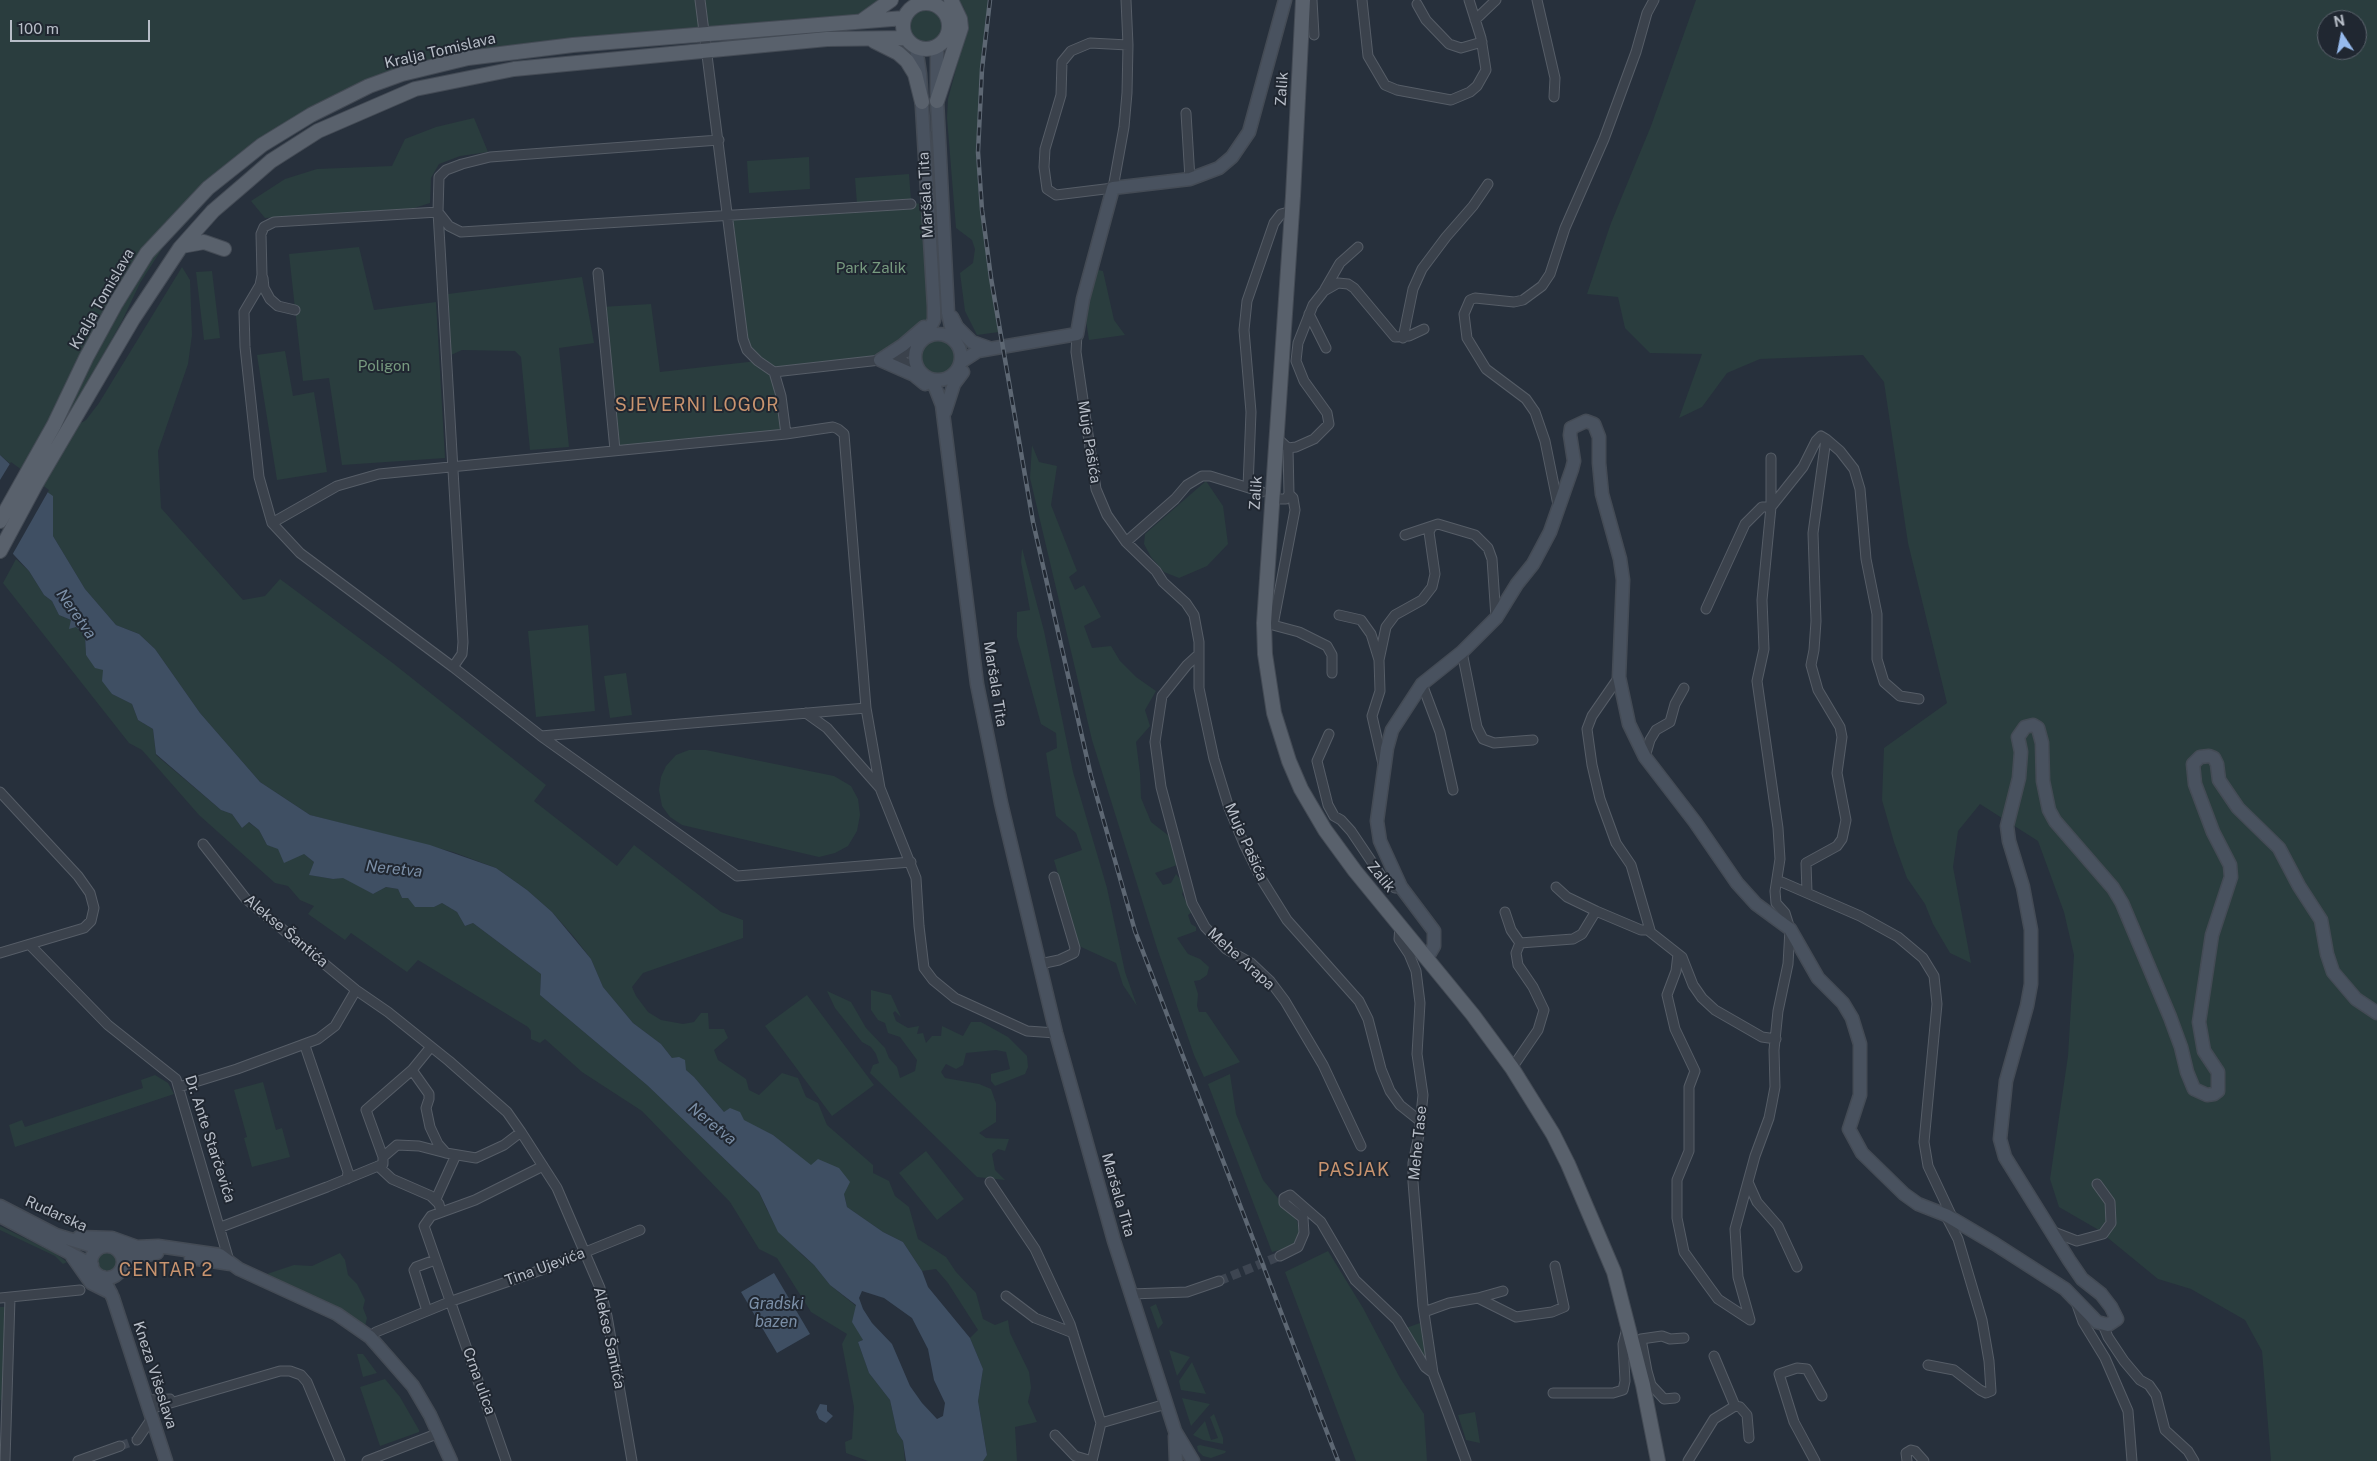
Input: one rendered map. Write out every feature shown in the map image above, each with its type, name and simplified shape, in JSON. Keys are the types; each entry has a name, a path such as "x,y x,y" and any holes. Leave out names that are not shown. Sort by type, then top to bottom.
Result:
{"main road":[{"path":"862,21 891,0"},
{"name":"Zalik","path":"1303,0 1293,196 1276,437 1269,624 1264,654 1274,712 1289,761 1301,789 1342,856 1473,1015 1512,1068 1553,1134 1586,1202 1614,1272 1647,1385 1658,1461"},
{"path":"937,101 961,28 960,19 941,2 914,3 904,18 903,32 911,43 923,50 937,47 947,37 949,23 941,2"},
{"name":"Kralja Tomislava","path":"0,521 54,425 86,358 147,253 205,191 244,159 289,128 370,86 402,74 507,52 904,18"},
{"name":"Kralja Tomislava","path":"0,551 67,431 136,314 182,246 215,209 271,161 318,131 415,89 514,69 827,39 868,39 911,43"},
{"path":"868,39 898,53 908,61 915,74 922,102"},
{"path":"182,246 204,242 224,249"}],"street":[{"path":"700,0 747,350 758,361 774,372 781,396 786,434"},
{"path":"898,358 923,373 940,380 953,374 961,362 978,351 1077,334 1082,299 1113,188 1124,128 1128,45 1126,0"},
{"path":"1128,45 1090,44 1081,46 1067,55 1062,62 1058,110 1045,148 1045,184 1047,189 1056,195 1190,179 1219,168 1226,163 1240,148 1249,132 1285,0"},
{"path":"1312,0 1314,34"},
{"path":"1362,0 1368,56 1385,85 1397,90 1451,100 1470,92 1477,86 1486,70 1482,42 1469,0"},
{"path":"1475,20 1496,0"},
{"path":"1537,0 1555,78 1554,96"},
{"path":"1558,505 1545,440 1535,412 1526,399 1486,369 1467,338 1464,314 1470,300 1475,298 1509,301 1523,300 1542,286 1550,274 1565,228 1604,140 1654,0"},
{"path":"1416,4 1426,20 1449,44 1461,48 1482,42"},
{"name":"Maršala Tita","path":"911,43 920,74 934,307 934,320 922,340"},
{"name":"Maršala Tita","path":"937,47 937,101 948,308 955,341"},
{"path":"1186,113 1190,179"},
{"path":"453,667 462,654 463,642 438,212 440,176 446,170 490,157 719,140"},
{"path":"1403,338 1413,289 1422,270 1488,184"},
{"path":"438,212 449,226 461,232 911,204"},
{"path":"1248,487 1251,412 1244,330 1247,302 1274,223 1281,214 1292,211"},
{"path":"294,310 278,306 264,288 261,234 264,227 274,222 438,212"},
{"path":"1324,291 1340,263 1358,247"},
{"path":"598,273 615,450"},
{"path":"262,275 260,285 244,312 257,465 272,523 300,553 453,667 541,736 738,876 911,862"},
{"path":"1288,448 1296,447 1314,439 1329,424 1327,413 1304,381 1296,361 1298,343 1318,297 1324,291 1338,283 1348,284 1354,288 1395,337 1403,338 1424,329"},
{"path":"880,360 920,332 927,323 934,307"},
{"path":"948,308 963,334 972,342 993,349"},
{"path":"1310,314 1326,348"},
{"path":"774,372 898,358 922,340 940,334 978,351"},
{"name":"Muje Pašića","path":"1077,334 1076,352 1096,489 1107,515 1126,542 1156,571 1163,582 1186,603 1194,615 1199,654 1199,688 1214,759 1229,808 1250,858 1287,920 1359,1001 1368,1019 1381,1069 1390,1091 1400,1105 1420,1121"},
{"path":"922,340 915,357 923,373"},
{"path":"955,341 960,348 961,362"},
{"path":"944,419 948,399 954,384 966,369 993,349"},
{"path":"880,360 914,375 924,383 933,395 944,419"},
{"name":"Maršala Tita","path":"923,373 934,387 942,405 977,684 990,754 1056,1033 1114,1241 1166,1404 1175,1431 1193,1461"},
{"name":"Maršala Tita","path":"942,405 944,392 953,374"},
{"path":"1427,958 1432,952 1434,931 1401,887 1380,841 1377,821 1384,769 1392,730 1422,684 1462,652 1496,618 1517,584 1542,550 1574,461 1570,434 1571,428 1582,422 1590,421 1594,424 1599,437 1602,494 1624,580 1619,677 1625,713 1645,757 1695,822 1737,883 1756,904 1790,929"},
{"path":"272,523 337,486 379,474 833,428 844,434 866,708 880,788 916,878 922,961 933,980 955,998 1027,1031 1056,1033"},
{"path":"1771,507 1804,467 1816,441 1821,436 1826,438 1840,451 1854,469 1860,489 1866,560 1877,614 1877,659 1884,682 1900,696 1920,699"},
{"path":"1276,437 1288,448 1289,494 1286,499 1280,499"},
{"path":"1807,892 1806,863 1837,846 1842,839 1846,820 1837,774 1842,737 1840,727 1818,690 1811,664 1816,621 1813,533 1826,438"},
{"path":"1771,458 1771,507 1762,600 1764,650 1757,680 1778,828 1780,859 1776,903 1785,913 1790,929 1818,978 1843,1003 1852,1018 1860,1044 1860,1095 1849,1129 1870,1162 1904,1194 1918,1204 1949,1217 1995,1244 2075,1297 2097,1322 2103,1325 2112,1324 2117,1319 2116,1313 2101,1294 2082,1280 2051,1231 2005,1157 1999,1132 2006,1081 2027,1006 2031,984 2031,930 2023,887 2009,841 2007,826 2019,778 2021,752 2018,737 2025,726 2033,725 2038,728 2042,743 2043,781 2049,810 2056,821 2113,888 2122,903 2170,1018 2194,1089 2207,1095 2218,1091 2218,1072 2204,1051 2199,1022 2212,935 2231,877 2230,865 2213,832 2195,784 2193,764 2200,757 2208,756 2214,758 2217,764 2219,780 2238,808 2279,848 2299,886 2321,920 2327,954 2333,972 2356,999 2377,1013"},
{"path":"1126,542 1175,499 1187,485 1202,476 1210,476 1262,492"},
{"path":"1289,494 1293,498 1295,510 1269,624 1299,632 1327,646 1332,655 1332,674"},
{"path":"1706,609 1744,524 1762,507 1771,507"},
{"path":"1405,535 1438,524 1475,535 1488,548 1492,559 1496,618"},
{"path":"1384,769 1372,716 1380,691 1379,660 1386,627 1396,615 1422,600 1432,587 1435,574 1429,532 1432,526"},
{"path":"1339,615 1361,620 1371,634 1379,660"},
{"path":"1462,652 1477,727 1483,740 1494,743 1533,740"},
{"name":"Mehe Arapa","path":"1199,654 1187,665 1162,696 1155,742 1161,787 1192,904 1205,927 1226,949 1251,963 1270,981 1285,1001 1323,1065 1361,1146"},
{"path":"1619,677 1592,716 1587,729 1592,765 1600,799 1616,843 1631,865 1641,893 1649,931"},
{"path":"1422,684 1440,732 1453,790"},
{"path":"1645,757 1650,740 1656,730 1670,722 1675,704 1684,688"},
{"path":"541,736 866,708"},
{"path":"806,713 828,728 880,788"},
{"path":"1329,734 1317,761 1328,806 1334,816 1341,820 1351,831 1386,883 1394,888 1401,887"},
{"path":"0,792 78,876 93,900 91,921 84,928 0,953"},
{"name":"Alekse Šantića","path":"202,844 246,900 356,990 388,1012 430,1048 449,1061 507,1112 521,1132 557,1188 600,1288 607,1316 632,1461"},
{"path":"1040,964 1059,960 1074,953 1075,948 1054,877"},
{"path":"1777,880 1860,916 1898,937 1923,958 1934,976 1937,1004 1924,1142 1928,1166 1961,1246 1982,1320 1989,1361 1991,1391 1986,1393 1980,1390 1954,1370 1928,1365"},
{"path":"1556,887 1567,897 1596,911 1641,930 1649,931 1682,957 1693,985 1702,998 1715,1010 1762,1037 1776,1039"},
{"path":"1520,944 1573,939 1582,934 1596,911"},
{"path":"1505,912 1511,930 1520,944"},
{"path":"1416,946 1428,932 1428,922"},
{"name":"Mehe Tase","path":"1400,926 1399,939 1401,945 1409,954 1416,971 1420,1003 1417,1054 1423,1094 1413,1163 1413,1182 1424,1309 1433,1373"},
{"path":"1678,954 1676,971 1667,995 1675,1029 1695,1071 1689,1087 1689,1151 1677,1180 1677,1218 1684,1252 1718,1299 1750,1320 1738,1277 1735,1246 1738,1216 1754,1156 1769,1118 1775,1087 1774,1050 1778,1011 1788,964 1790,929"},
{"path":"1512,1068 1538,1030 1544,1010 1533,987 1518,965 1516,953 1520,944"},
{"name":"Dr. Ante Starčevića","path":"30,945 108,1025 174,1076 179,1087 192,1139 221,1227 230,1264"},
{"path":"179,1087 305,1046 327,1034 335,1026 356,990"},
{"path":"305,1046 348,1172 347,1179"},
{"path":"347,1179 383,1164 383,1157 366,1110 412,1070 430,1048"},
{"path":"412,1070 429,1094 426,1108 430,1127 438,1144 446,1153"},
{"path":"383,1157 397,1146 419,1146 476,1158 504,1145 521,1132"},
{"path":"436,1199 456,1155"},
{"path":"378,1166 392,1179 436,1199 441,1212"},
{"path":"449,1302 425,1233 424,1226 426,1221 441,1212 475,1200 543,1166"},
{"name":"Dr. Ante Starčevića","path":"221,1227 347,1179"},
{"path":"990,1182 1035,1249 1073,1333 1101,1423 1092,1461 1076,1456 1055,1435"},
{"path":"1748,1182 1757,1202 1778,1226 1797,1267"},
{"path":"2051,1231 2077,1241 2103,1234 2111,1223 2110,1202 2097,1184"},
{"path":"1280,1256 1298,1247 1302,1240 1305,1225 1299,1214 1286,1207 1284,1198 1290,1195 1321,1222 1355,1280 1397,1320 1426,1367 1433,1373 1466,1461"},
{"name":"Rudarska","path":"0,1206 56,1235 99,1248"},
{"name":"Rudarska","path":"0,1216 92,1265"},
{"name":"Tina Ujevića","path":"370,1337 376,1332 449,1302 586,1252 640,1230"},
{"path":"56,1235 112,1238 136,1252"},
{"path":"120,1270 123,1258 119,1251 112,1246 99,1248 92,1257 92,1265 97,1274 103,1277 120,1270 136,1252"},
{"path":"119,1251 136,1252 178,1247 220,1255 230,1264 326,1309 370,1337 413,1386 439,1433 451,1461"},
{"path":"67,1251 91,1283 113,1294 136,1252"},
{"path":"427,1311 414,1270 416,1267 434,1260"},
{"path":"1478,1298 1516,1318 1552,1312 1564,1307 1555,1266"},
{"name":"Kneza Višeslava","path":"113,1294 120,1270"},
{"name":"Kneza Višeslava","path":"103,1277 113,1294 125,1338 166,1461"},
{"path":"1131,1294 1187,1292 1219,1281"},
{"path":"0,1298 80,1290"},
{"path":"1424,1309 1503,1291"},
{"path":"1006,1296 1034,1318 1073,1333"},
{"path":"2075,1297 2082,1322 2104,1358 2128,1411 2132,1461"},
{"path":"5,1461 3,1401 10,1298"},
{"name":"Crna ulica","path":"449,1302 480,1382 506,1461"},
{"path":"1553,1393 1614,1393 1624,1390 1623,1344 1628,1325"},
{"path":"2103,1325 2108,1337 2124,1361 2156,1395 2165,1430 2188,1451 2194,1461"},
{"path":"1675,1398 1664,1399 1647,1385 1642,1339 1662,1336 1670,1339 1684,1338"},
{"path":"1714,1356 1735,1406"},
{"path":"1815,1461 1794,1422 1779,1374 1797,1368 1807,1370 1822,1396"},
{"path":"157,1433 137,1440 150,1409 170,1399 171,1402 280,1371 290,1372 301,1376 310,1388 340,1461"},
{"path":"1101,1423 1166,1404"},
{"path":"1688,1461 1714,1419 1735,1406 1740,1407 1747,1416 1749,1438"},
{"name":"Maršala Tita","path":"1175,1431 1176,1461"},
{"path":"367,1461 439,1433"},
{"path":"80,1461 120,1446"},
{"path":"1907,1461 1906,1453 1911,1450 1915,1451 1924,1461"}],"green space":[{"path":"0,0 891,0 873,14 670,37 402,74 289,128 165,231 25,476 0,455"},
{"path":"959,0 988,0 976,151 980,210 999,332 977,335 965,311 960,273 973,263 975,249 972,240 956,228 947,118 948,99 968,24 964,8"},
{"path":"1696,0 2377,0 2377,1461 2271,1461 2262,1351 2245,1320 2191,1289 2158,1279 2097,1229 2059,1207 2050,1179 2068,1056 2074,955 2064,912 2038,841 1980,804 1958,831 1953,867 1971,963 1950,953 1933,924 1925,904 1907,878 1882,800 1884,748 1947,703 1908,543 1884,382 1863,355 1760,359 1727,373 1702,407 1679,418 1702,354 1650,353 1625,328 1618,297 1587,294 1611,223 1651,126"},
{"path":"926,4 938,8 944,14 948,26 944,38 938,44 926,48 914,44 908,38 904,26 908,14 914,8"},
{"path":"474,118 488,152 460,156 439,164 431,178 430,203 408,210 265,218 251,201 285,179 317,169 392,166 405,139 436,127"},
{"path":"809,157 810,189 749,193 747,161"},
{"path":"909,174 911,200 857,204 855,178"},
{"name":"Park Zalik","path":"928,203 934,307 927,323 880,360 774,372 786,432 615,448 601,307 651,304 660,372 757,361 747,350 728,215"},
{"path":"187,216 165,244 140,283 122,321 63,427 60,425 94,356 157,248"},
{"name":"Poligon","path":"359,247 374,310 436,302 445,458 342,465 329,378 303,381 289,254"},
{"path":"182,267 190,280 192,335 188,364 158,451 161,508 243,600 265,596 280,579 394,664 546,785 534,801 617,866 634,845 721,912 743,920 743,938 643,973 632,987 636,996 648,1012 661,1020 683,1024 694,1022 701,1013 708,1013 709,1029 724,1029 728,1038 714,1050 718,1060 746,1079 749,1090 759,1095 782,1073 798,1078 806,1097 818,1103 827,1125 873,1165 873,1173 889,1181 895,1196 909,1207 918,1239 946,1257 956,1272 976,1293 983,1319 995,1325 1008,1320 1010,1333 1029,1372 1031,1388 1028,1402 1037,1422 1015,1427 1017,1461 983,1461 987,1454 978,1401 983,1369 970,1338 978,1330 948,1283 936,1269 922,1271 903,1242 883,1232 847,1207 844,1194 773,1135 724,1112 694,1077 672,1058 661,1044 633,1023 603,987 591,959 574,937 552,912 527,890 496,868 453,852 310,815 260,782 200,713 155,649 139,634 116,625 85,589 53,536 52,523 36,484 67,431 86,420 99,403"},
{"path":"1093,269 1103,271 1114,320 1125,335 1089,340 1084,308"},
{"path":"212,271 220,338 204,340 196,272"},
{"path":"582,277 594,343 559,348 569,447 530,450 521,357 515,351 462,350 451,355 448,294"},
{"path":"938,335 950,339 956,345 960,357 956,369 950,375 938,379 926,375 920,369 916,357 920,345 926,339"},
{"path":"285,351 293,396 314,392 327,472 277,480 257,355"},
{"path":"1032,445 1039,462 1057,466 1051,505 1077,571 1069,577 1075,590 1084,585 1101,617 1084,626 1092,648 1111,646 1120,661 1136,677 1156,691 1145,710 1150,726 1136,742 1141,798 1151,822 1173,839 1177,865 1155,873 1163,885 1171,883 1176,874 1185,885 1182,894 1192,912 1188,915 1191,924 1196,927 1196,931 1177,938 1188,954 1200,959 1209,967 1207,975 1200,980 1194,981 1198,994 1197,1006 1199,1012 1206,1012 1240,1062 1204,1077 1194,1055 1157,948 1092,740 1030,478"},
{"path":"1206,481 1223,506 1228,544 1207,566 1179,578 1164,572 1151,557 1144,544 1145,534"},
{"path":"1022,548 1044,631 1073,772 1107,888 1125,972 1137,1006 1123,985 1116,963 1079,946 1054,860 1082,850 1076,833 1056,816 1046,753 1057,748 1056,733 1041,724 1017,637 1017,612 1030,610 1021,562"},
{"path":"16,559 29,571 44,595 52,601 59,615 71,620 85,635 86,655 103,670 112,694 132,704 138,720 153,729 156,755 221,810 232,814 242,828 248,822 259,830 267,845 304,854 314,862 310,875 333,879 343,877 373,894 386,887 398,889 402,898 408,898 434,907 442,903 457,912 465,926 473,923 541,974 540,995 647,1085 759,1192 767,1210 801,1254 814,1265 830,1285 856,1306 863,1340 858,1342 869,1373 890,1400 897,1432 903,1441 905,1461 868,1461 846,1453 845,1442 852,1439 854,1407 842,1344 847,1334 811,1312 777,1258 759,1249 730,1202 642,1111 582,1072 545,1039 540,1043 531,1039 531,1031 528,1027 418,960 407,972 351,933 345,940 308,914 314,906 300,900 288,886 275,883 199,815 142,750 129,743 3,583"},
{"path":"588,625 595,711 536,717 528,631"},
{"path":"626,673 632,715 610,718 604,676"},
{"path":"689,750 706,750 834,776 851,786 858,799 860,815 857,831 848,846 835,853 819,857 682,825 670,817 662,806 659,790 661,777 666,766 676,755"},
{"path":"871,990 891,995 901,1017 895,1011 893,1013 896,1021 908,1028 919,1026 917,1034 923,1033 926,1043 932,1036 941,1036 942,1026 963,1036 971,1022 981,1022 1008,1037 1027,1056 1028,1067 1025,1074 995,1086 991,1081 991,1074 1010,1069 1006,1052 996,1050 966,1053 963,1065 956,1069 946,1064 941,1072 945,1078 979,1084 991,1089 996,1103 996,1122 979,1133 986,1138 1009,1139 1005,1151 998,1149 992,1154 995,1170 1005,1180 977,1177 870,1073 873,1065 879,1063 876,1054 871,1047 862,1042 835,1008 827,991 851,1002 866,1028 885,1048 889,1058 897,1067 900,1078 915,1071 917,1060 900,1037 888,1033 885,1023 878,1020 871,1010"},
{"path":"807,995 874,1085 832,1116 765,1026"},
{"path":"1230,1074 1236,1114 1263,1180 1297,1221 1300,1236 1291,1247 1272,1252 1208,1084"},
{"path":"155,1075 168,1083 174,1094 15,1147 9,1125 22,1120 25,1127 143,1088 141,1080"},
{"path":"263,1082 276,1130 282,1128 290,1157 252,1167 244,1138 247,1137 234,1090"},
{"path":"926,1151 964,1199 937,1220 899,1173"},
{"path":"0,1226 55,1253 67,1262 63,1264 55,1256 0,1230"},
{"path":"108,1247 114,1248 122,1256 122,1268 114,1276 108,1277 102,1276 94,1268 93,1262 94,1256 102,1248"},
{"path":"1328,1251 1363,1308 1400,1378 1424,1414 1427,1461 1356,1461 1285,1272"},
{"path":"340,1253 345,1260 348,1275 357,1284 365,1300 363,1308 367,1318 365,1326 267,1274 294,1265 312,1266"},
{"path":"1156,1304 1163,1323 1158,1329 1150,1307"},
{"path":"0,1307 10,1307 6,1401 0,1400"},
{"path":"1420,1323 1426,1350 1424,1359 1406,1328"},
{"path":"1169,1350 1190,1357 1177,1376"},
{"path":"357,1354 363,1354 377,1373 363,1377"},
{"path":"1192,1362 1206,1394 1181,1390 1179,1381"},
{"path":"385,1379 400,1397 419,1432 380,1446 360,1387"},
{"path":"1182,1398 1210,1404 1191,1426"},
{"path":"1475,1412 1480,1443 1466,1440 1458,1415"},
{"path":"1214,1414 1223,1438 1223,1444 1203,1440 1193,1435 1205,1421 1211,1440 1218,1438 1210,1417"},
{"path":"1197,1446 1226,1451 1211,1458 1203,1456 1198,1451"}],"water":[{"name":"Neretva","path":"0,455 15,469 53,496 53,536 85,589 116,625 139,634 155,649 200,713 260,782 310,815 430,845 496,868 527,890 552,912 591,959 603,987 633,1023 661,1044 672,1058 679,1057 685,1060 686,1070 724,1112 730,1108 740,1112 744,1120 773,1135 811,1165 818,1159 839,1168 850,1182 844,1194 847,1207 883,1232 903,1242 922,1271 928,1287 970,1338 983,1369 978,1401 987,1455 983,1461 906,1461 903,1441 897,1432 890,1400 869,1373 858,1342 863,1340 852,1322 856,1305 830,1285 814,1265 778,1232 759,1192 647,1085 540,995 541,974 473,923 465,926 457,912 442,903 434,907 415,907 408,898 402,898 398,889 386,887 373,894 343,878 333,879 309,875 314,862 304,854 284,863 278,849 267,845 259,830 249,822 242,828 232,814 221,810 156,754 153,729 138,720 132,704 112,694 102,681 103,670 95,668 86,655 85,635 76,627 69,629 71,620 59,615 52,601 44,595 29,571 0,540","holes":["862,1291 884,1298 912,1318 928,1349 934,1380 945,1403 943,1416 937,1419 910,1386 892,1344 872,1323 863,1309 859,1298"]},
{"name":"Gradski bazen","path":"774,1273 810,1334 777,1353 741,1292"},
{"path":"820,1404 827,1405 827,1411 833,1416 826,1423 819,1419 816,1412"}],"pier":[{"path":"11,462 49,490 11,557 0,544 0,480"}],"tunnel":[{"path":"1219,1281 1280,1256"},
{"path":"120,1446 137,1440"}],"railway":[{"path":"990,0 982,69 978,152 982,210 991,278 1033,522 1091,776 1135,931 1338,1461"}],"district":[{"name":"SJEVERNI LOGOR","path":"697,405"},
{"name":"PASJAK","path":"1354,1170"},
{"name":"CENTAR 2","path":"166,1270"}]}
